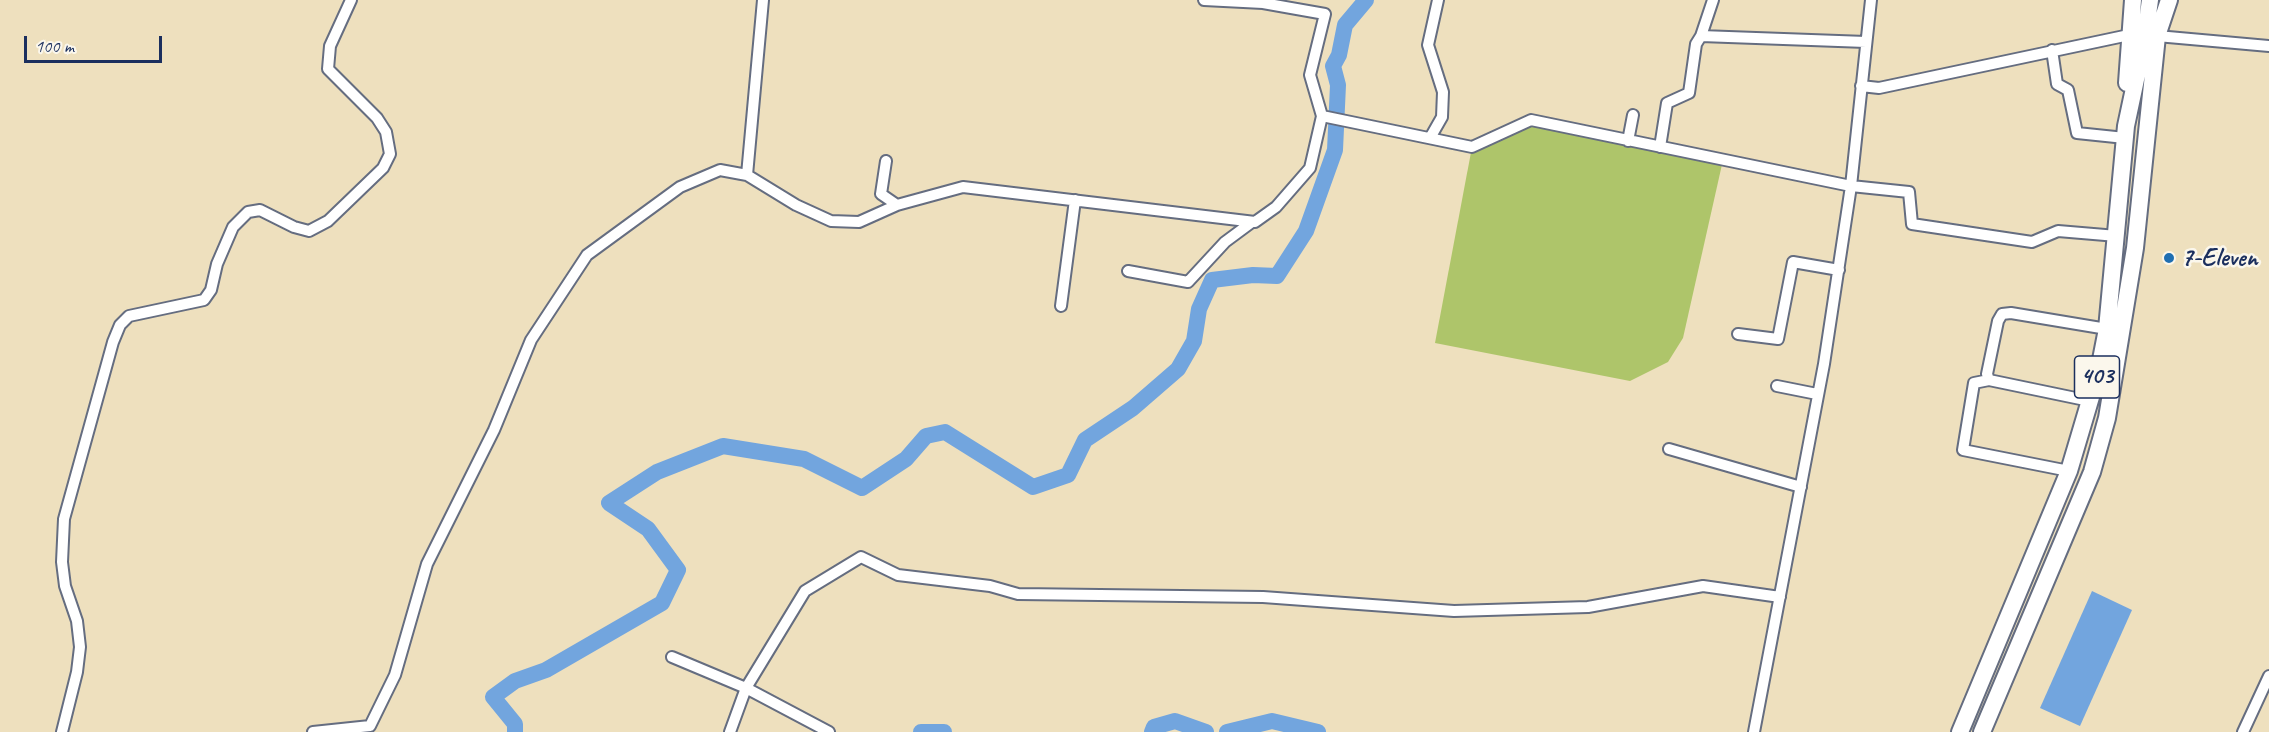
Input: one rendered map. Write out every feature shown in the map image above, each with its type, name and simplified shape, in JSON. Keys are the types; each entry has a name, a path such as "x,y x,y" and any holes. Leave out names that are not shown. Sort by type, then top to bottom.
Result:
{"highway":[{"path":"2125,132 2129,35 2133,0"},
{"path":"2125,132 2141,0"},
{"name":"403","path":"1960,732 2069,471 2090,401 2107,329 2125,132 2145,37 2150,0"},
{"name":"403","path":"1983,732 2092,472 2107,418 2135,248 2157,36 2169,0"}],"street":[{"path":"62,732 77,672 80,647 77,621 62,562 64,519 113,342 120,326 129,316 204,300 211,290 217,264 233,227 248,212 260,210 294,228 309,231 328,221 383,168 390,146 386,132 377,118 328,69 330,46 351,0"},
{"path":"747,175 764,0"},
{"path":"1128,271 1188,282 1225,242 1276,207 1310,168 1323,116 1310,75 1325,15 1263,3 1204,0"},
{"path":"1430,138 1442,117 1443,92 1428,45 1438,0"},
{"path":"1660,147 1667,103 1689,93 1696,44 1713,0"},
{"path":"1754,732 1801,487 1839,270 1872,0"},
{"path":"1861,86 1879,88 2129,35"},
{"path":"1701,36 1866,42"},
{"path":"2157,36 2269,46"},
{"path":"2052,50 2057,84 2068,90 2077,133 2125,132"},
{"path":"1628,141 1633,115"},
{"path":"1323,116 1472,147 1531,120 1851,186 1909,192 1912,224 2032,242 2058,231 2117,236"},
{"path":"886,160 881,194 897,205"},
{"path":"313,732 370,726 395,675 427,564 494,430 531,340 586,255 680,187 720,170 747,175 796,205 831,221 859,222 897,205 963,187 1252,222"},
{"path":"1061,306 1075,200"},
{"path":"1738,334 1778,339 1793,262 1839,270"},
{"path":"1989,380 1987,374 1998,321 2002,314 2107,329"},
{"path":"2069,471 1963,450 1974,383 1989,380 2090,401"},
{"path":"1778,386 1817,394"},
{"path":"1669,449 1801,487"},
{"path":"730,732 746,688 805,591 861,556 898,574 990,586 1018,594 1263,597 1454,611 1588,607 1703,586 1780,597"},
{"path":"672,657 746,688 829,732"},
{"path":"2243,732 2269,676"}],"green space":[{"path":"1531,120 1723,160 1683,338 1668,362 1630,381 1435,343 1472,147"}],"water":[{"path":"2092,591 2132,610 2080,726 2040,708"}],"waterway":[{"path":"515,732 515,724 493,697 515,681 546,670 662,603 678,570 648,529 609,503 657,472 723,446 804,459 862,488 906,459 926,436 945,432 1033,487 1068,475 1085,440 1133,408 1178,369 1194,341 1199,309 1212,280 1253,275 1277,276 1306,231 1335,150 1338,85 1333,66 1339,55 1345,25 1366,0"},
{"path":"1152,732 1154,727 1175,721 1206,732"},
{"path":"1227,732 1272,721 1318,732"},
{"path":"921,732 944,732"}],"place":[{"name":"7-Eleven","path":"2169,258"}]}
